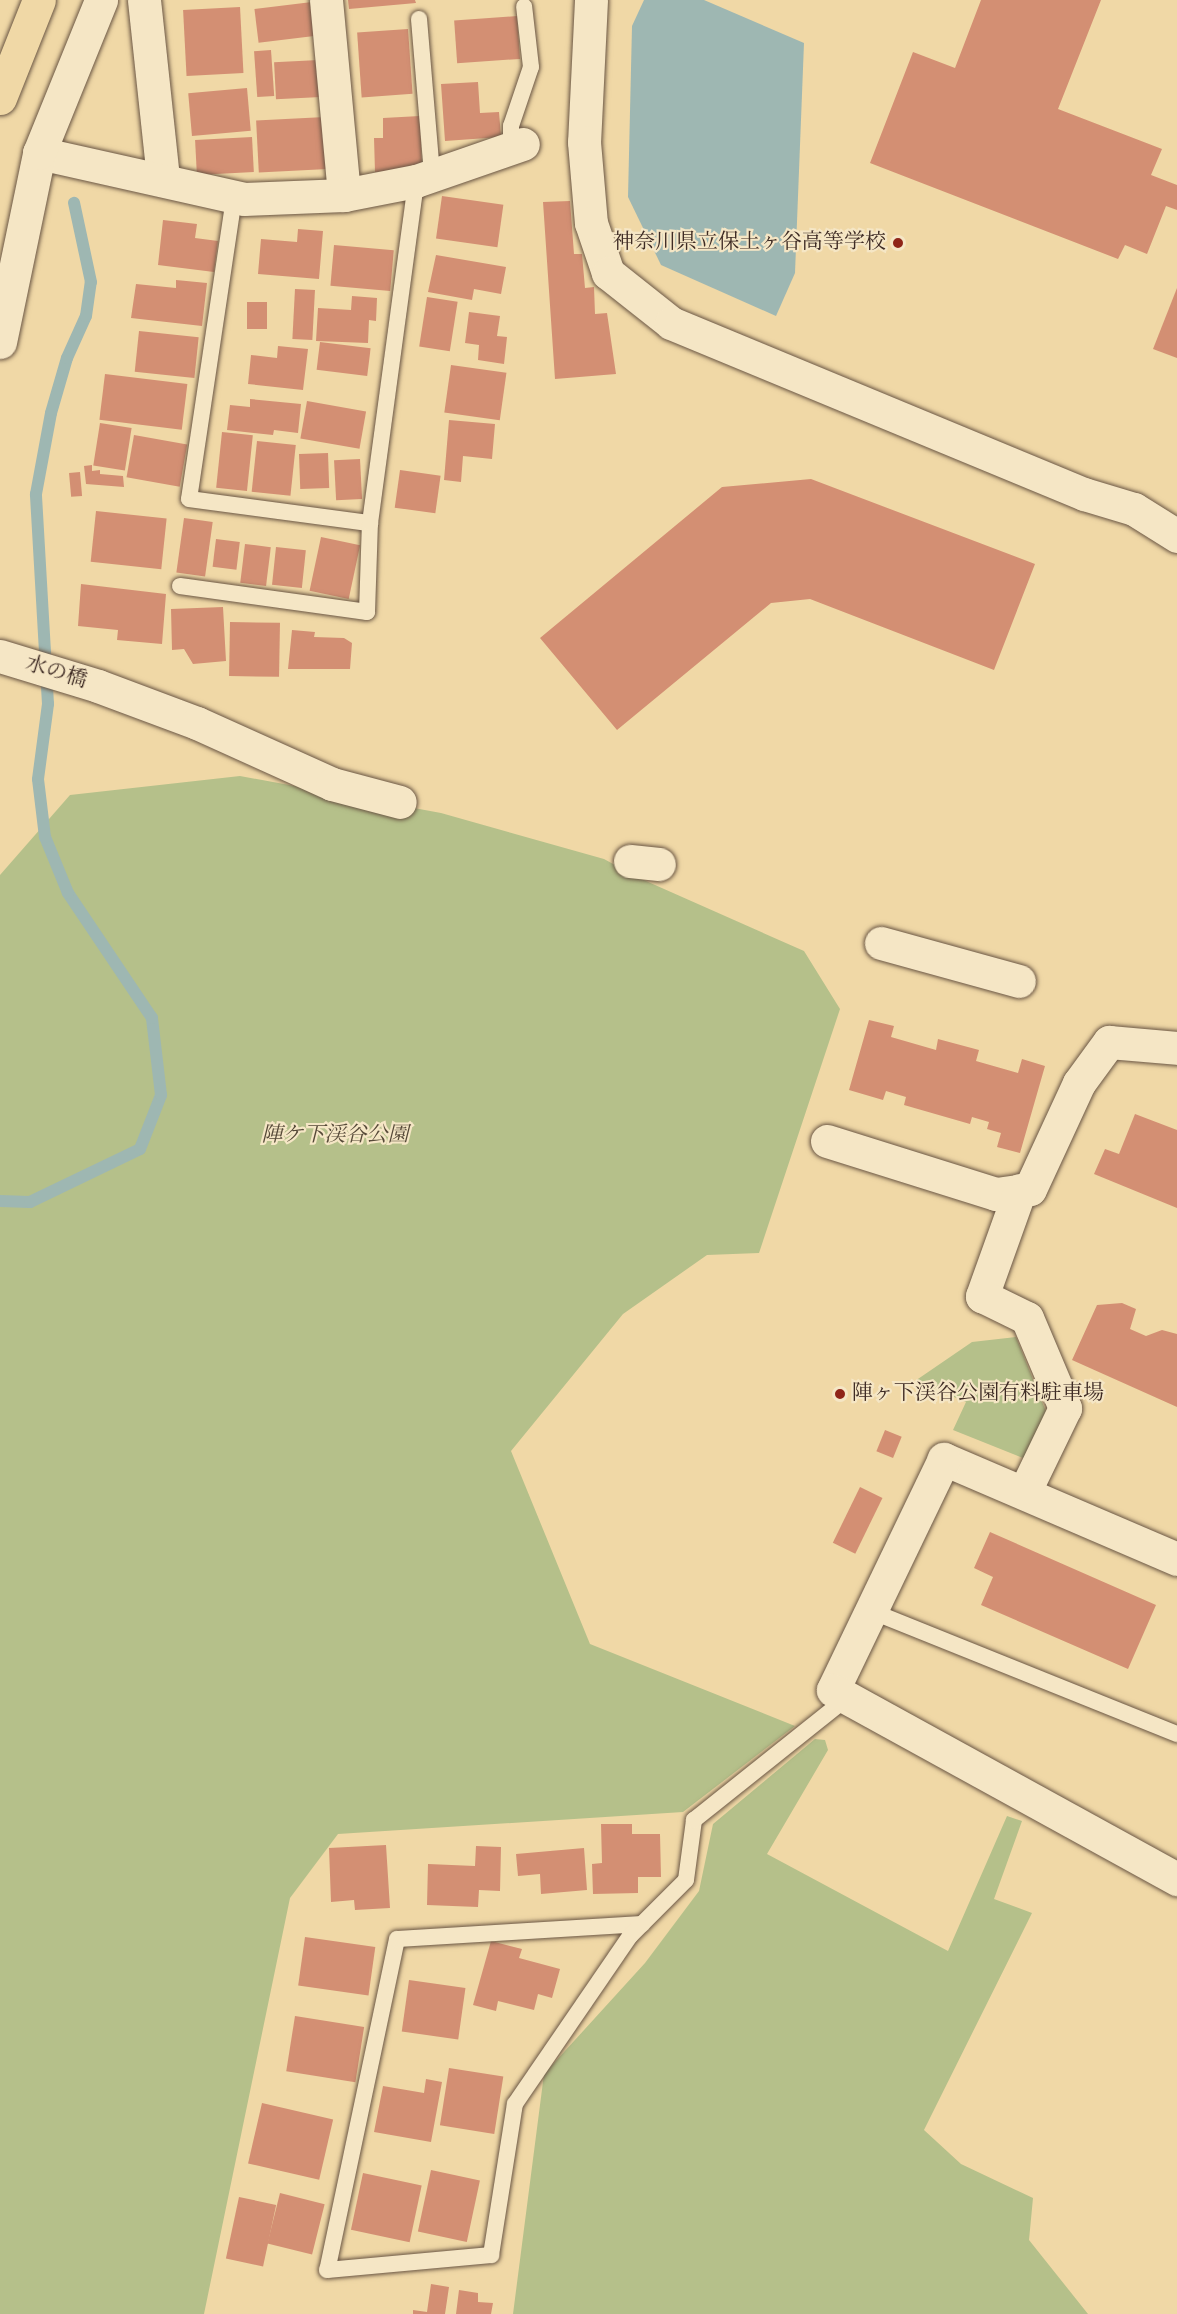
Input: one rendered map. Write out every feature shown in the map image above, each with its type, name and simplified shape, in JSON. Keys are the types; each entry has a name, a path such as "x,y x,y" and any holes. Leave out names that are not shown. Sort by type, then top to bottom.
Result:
{"main road":[{"path":"0,98 39,0"}],"street":[{"path":"0,342 39,153 101,0"},
{"path":"144,0 163,179"},
{"path":"326,0 344,195"},
{"path":"591,0 584,142 591,223 608,273 670,323 1084,494 1134,509 1177,536"},
{"path":"39,153 163,179 234,198 344,195 424,178 517,146"},
{"name":"水の橋","path":"7,658 98,686 197,723 332,784 400,802"},
{"path":"881,943 1019,981"},
{"path":"827,1141 996,1194 1029,1189 1079,1083 1109,1042 1177,1048"},
{"path":"1020,1191 982,1296 1027,1318 1065,1407 1024,1493"},
{"path":"1177,1559 944,1459 833,1690 1177,1879"}],"lane":[{"path":"517,146 511,126 531,67 524,6"},
{"path":"180,586 367,612 370,523 424,178 419,19"},
{"path":"234,198 189,499 370,523"},
{"path":"871,1611 1177,1734"},
{"path":"642,1924 397,1939 327,2270 491,2255 515,2104 642,1924 686,1880 694,1820 847,1698"}],"green space":[{"name":"陣ケ下渓谷公園","path":"240,776 441,813 604,859 637,877 804,951 840,1009 759,1253 707,1255 623,1314 511,1451 590,1644 795,1726 683,1812 338,1834 290,1898 204,2314 0,2314 0,875 70,795"},
{"path":"1016,1337 1049,1419 1028,1460 953,1430 966,1402 915,1381 972,1342"},
{"path":"815,1739 825,1740 828,1750 767,1854 948,1951 1007,1816 1022,1821 994,1899 1032,1913 924,2130 961,2164 1033,2198 1029,2240 1088,2314 513,2314 544,2074 645,1963 699,1891 713,1824"}],"water":[{"path":"644,0 704,0 804,43 795,273 776,316 661,265 628,197 632,26"}],"building":[{"path":"348,0 415,0 416,3 349,9"},
{"path":"981,0 1101,0 1058,109 1162,149 1151,175 1177,185 1177,210 1166,206 1147,254 1125,245 1118,259 870,163 913,52 955,68"},
{"path":"312,2 316,36 259,43 254,9"},
{"path":"240,7 243,73 187,76 183,10"},
{"path":"517,16 520,59 457,63 454,20"},
{"path":"408,29 413,94 362,97 357,33"},
{"path":"271,50 274,96 257,97 254,51"},
{"path":"319,60 321,97 276,99 274,62"},
{"path":"478,82 480,113 499,112 501,137 445,141 441,84"},
{"path":"247,88 251,131 192,136 188,93"},
{"path":"420,116 422,170 375,172 374,138 383,138 383,118"},
{"path":"325,117 328,169 259,173 256,121"},
{"path":"252,137 254,172 197,175 195,140"},
{"path":"442,196 503,205 497,247 436,239"},
{"path":"570,201 574,254 582,254 585,288 594,287 595,314 607,313 616,374 555,379 543,202"},
{"path":"163,220 197,224 195,238 218,241 214,272 158,265"},
{"path":"298,229 323,231 319,279 258,274 261,239 297,242"},
{"path":"334,245 394,250 390,291 330,286"},
{"path":"436,255 506,267 501,294 474,289 472,300 428,292"},
{"path":"176,280 207,283 202,326 131,318 136,284 176,288"},
{"path":"1177,288 1177,358 1153,349"},
{"path":"295,289 315,290 312,340 292,339"},
{"path":"352,296 377,298 376,321 369,320 368,343 316,341 318,308 351,310"},
{"path":"427,297 458,302 450,351 419,346"},
{"path":"247,302 267,302 267,329 247,329"},
{"path":"469,312 500,316 497,336 507,337 504,364 478,360 479,345 465,343"},
{"path":"139,331 199,337 194,378 135,372"},
{"path":"320,342 371,348 367,376 317,370"},
{"path":"278,346 308,349 303,390 248,384 251,355 277,358"},
{"path":"451,365 506,373 500,420 444,413"},
{"path":"105,374 187,384 182,430 99,420"},
{"path":"250,399 301,404 298,433 274,430 273,435 227,430 230,405 250,407"},
{"path":"307,401 366,411 359,449 300,438"},
{"path":"449,420 495,424 492,459 463,456 461,482 444,480"},
{"path":"100,423 132,428 125,470 93,465"},
{"path":"222,432 253,435 247,491 216,488"},
{"path":"134,435 187,444 180,487 127,477"},
{"path":"257,441 296,445 290,496 252,492"},
{"path":"328,453 329,488 300,489 299,454"},
{"path":"360,459 362,499 336,500 334,460"},
{"path":"92,465 92,471 100,470 100,474 123,476 124,487 86,484 84,466"},
{"path":"400,470 441,476 435,513 395,508"},
{"path":"80,472 82,496 71,497 69,473"},
{"path":"811,479 1035,564 994,670 810,599 771,603 617,730 540,638 722,487"},
{"path":"96,511 167,518 161,569 91,562"},
{"path":"184,518 213,522 205,577 176,572"},
{"path":"321,537 360,545 349,599 310,591"},
{"path":"216,539 240,542 236,570 213,567"},
{"path":"245,544 271,547 266,586 240,583"},
{"path":"276,547 306,550 302,588 272,585"},
{"path":"81,584 166,594 162,644 117,640 118,630 78,626"},
{"path":"223,607 226,661 193,664 184,649 172,650 171,609"},
{"path":"230,622 280,623 279,677 229,676"},
{"path":"292,630 315,632 314,637 344,638 352,643 350,669 288,669"},
{"path":"869,1020 894,1026 891,1037 936,1050 938,1039 979,1050 976,1061 1018,1073 1022,1059 1045,1066 1020,1153 997,1147 1001,1133 987,1129 989,1122 972,1117 970,1124 904,1105 906,1097 886,1091 883,1100 849,1090"},
{"path":"1135,1114 1177,1130 1177,1208 1094,1174 1105,1149 1119,1154"},
{"path":"1122,1303 1136,1309 1130,1329 1146,1336 1162,1330 1177,1334 1177,1407 1072,1360 1097,1305"},
{"path":"885,1430 902,1437 893,1458 876,1451"},
{"path":"860,1487 882,1498 855,1554 833,1543"},
{"path":"990,1532 1156,1605 1128,1669 981,1605 993,1577 974,1568"},
{"path":"601,1824 632,1824 632,1834 660,1834 661,1877 638,1877 638,1893 593,1894 592,1864 602,1863"},
{"path":"386,1845 390,1908 355,1910 354,1900 331,1902 329,1848"},
{"path":"476,1846 501,1847 500,1891 479,1890 478,1907 427,1905 428,1864 475,1866"},
{"path":"584,1848 587,1890 541,1894 540,1874 518,1876 516,1854"},
{"path":"305,1937 375,1947 368,1995 298,1986"},
{"path":"491,1941 522,1949 519,1958 560,1969 552,1998 538,1994 534,2010 498,2001 496,2011 473,2005"},
{"path":"409,1980 465,1988 458,2039 402,2031"},
{"path":"295,2016 364,2027 355,2082 286,2071"},
{"path":"449,2068 503,2077 494,2134 440,2125"},
{"path":"426,2079 442,2082 431,2142 374,2132 383,2086 424,2093"},
{"path":"262,2103 333,2119 319,2180 248,2163"},
{"path":"431,2170 480,2180 467,2242 418,2232"},
{"path":"363,2173 422,2185 410,2242 351,2230"},
{"path":"280,2193 325,2204 312,2255 267,2243"},
{"path":"239,2197 276,2205 263,2267 226,2259"},
{"path":"431,2284 449,2287 445,2314 413,2314 413,2310 427,2312"},
{"path":"459,2290 478,2293 478,2302 493,2303 491,2314 456,2314"}],"waterway":[{"path":"0,1201 30,1202 140,1149 161,1095 152,1018 68,893 45,837 38,779 48,704 36,494 51,413 67,358 86,316 91,282 74,203"}],"place":[{"name":"神奈川県立保土ヶ谷高等学校","path":"898,243"},
{"name":"陣ヶ下渓谷公園有料駐車場","path":"840,1394"}]}
